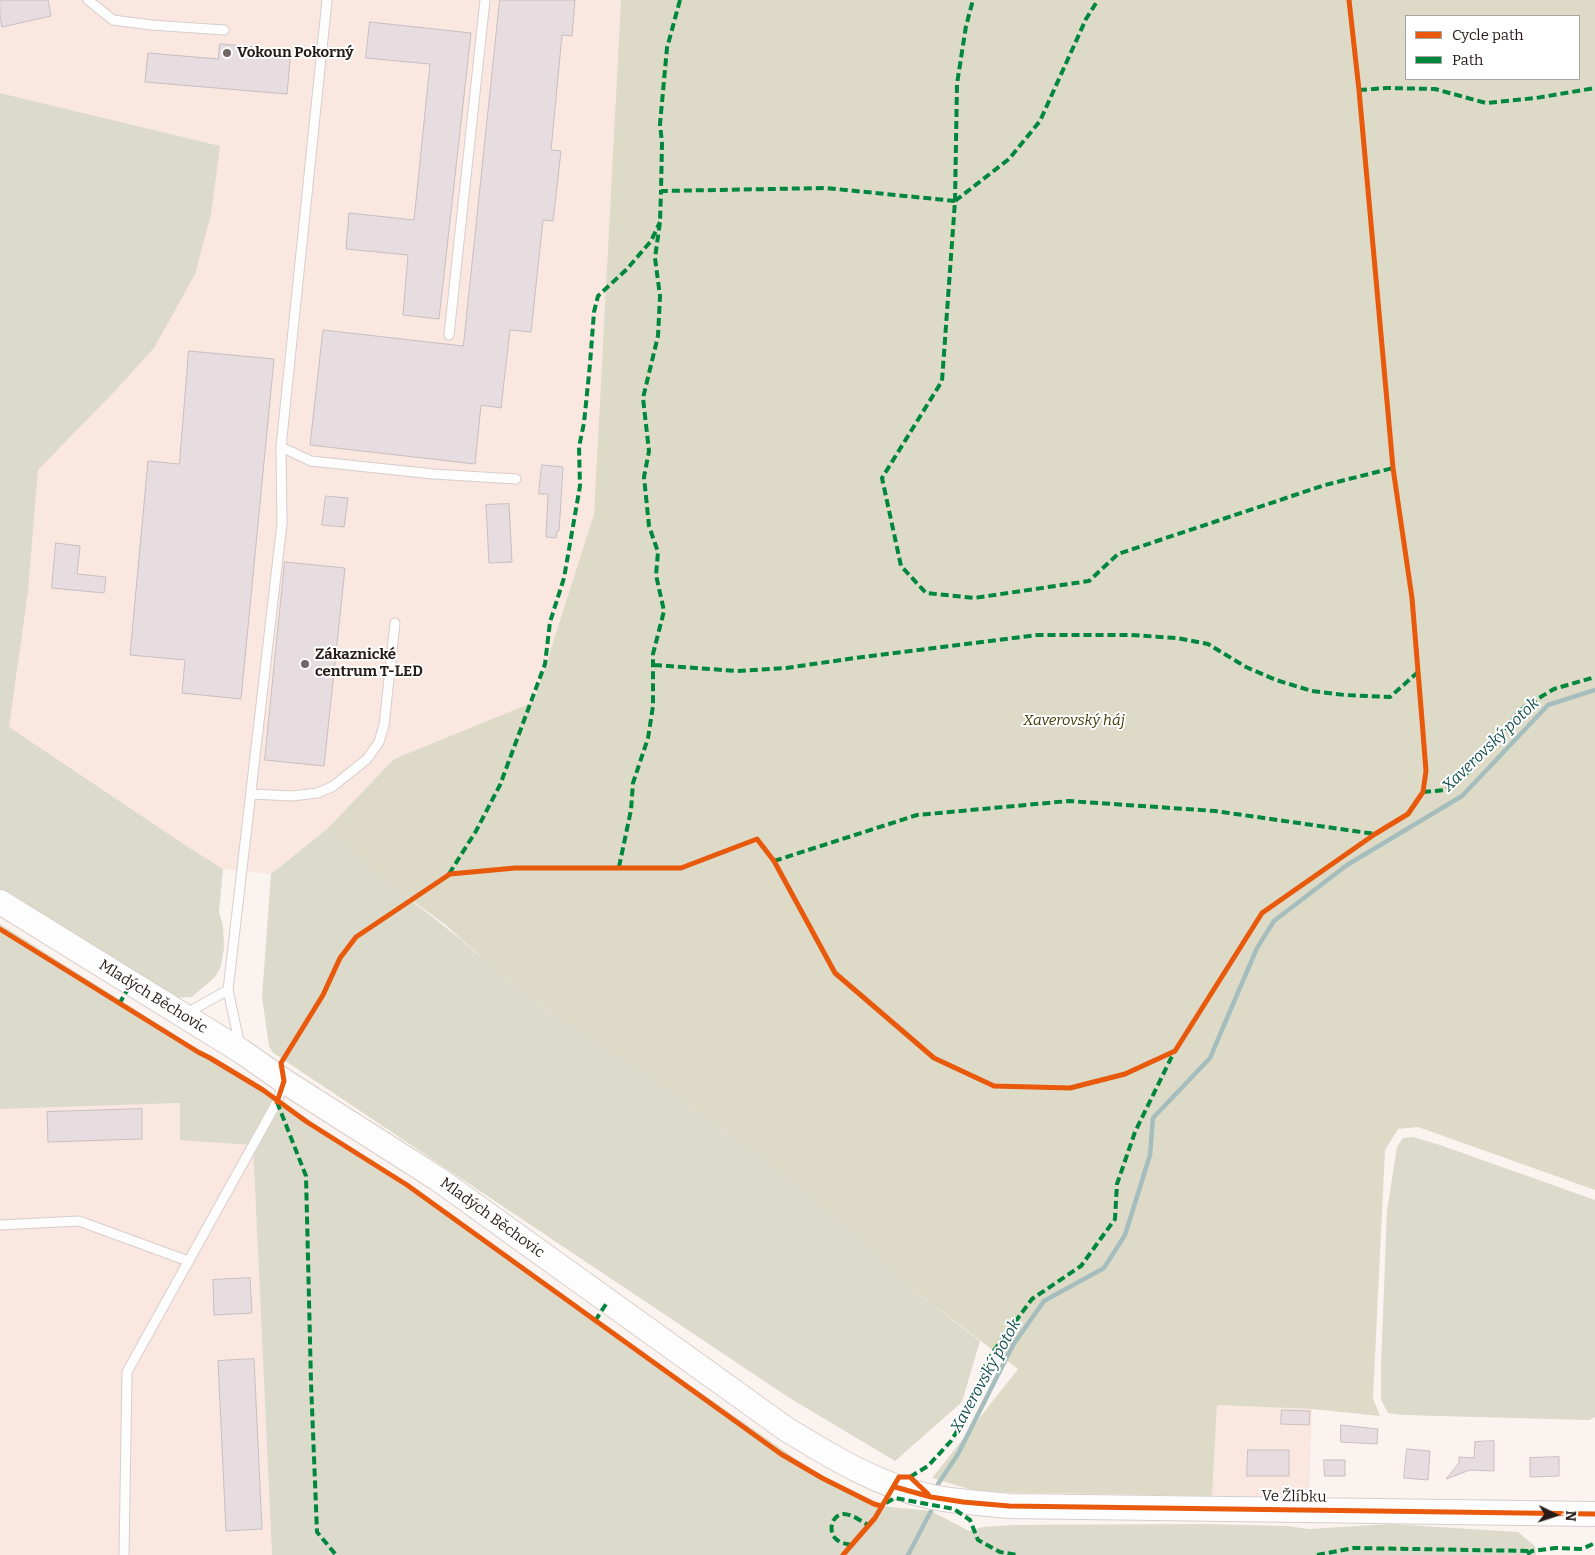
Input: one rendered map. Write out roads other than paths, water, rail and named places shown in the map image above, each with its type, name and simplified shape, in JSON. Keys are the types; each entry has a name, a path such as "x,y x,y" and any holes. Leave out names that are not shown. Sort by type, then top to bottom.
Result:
{"street":[{"name":"Mladých Běchovic","path":"0,902 241,1052 438,1179 786,1429 824,1452 895,1486 931,1497 993,1504"},
{"name":"Ve Žlíbku","path":"993,1504 1595,1514"}],"lane":[{"path":"88,0 113,20 151,25 224,30"},
{"path":"241,1052 228,990 282,523 281,447 327,0"},
{"path":"449,335 485,0"},
{"path":"281,447 311,461 433,474 516,479"},
{"path":"251,794 292,796 317,793 332,788 367,759 379,742 384,724 395,623"},
{"path":"182,1015 228,990"},
{"path":"124,1555 126,1372 277,1102 284,1081"},
{"path":"0,1225 79,1221 188,1261"}],"waterway":[{"name":"Xaverovský potok","path":"938,1484 958,1454 1013,1345 1044,1301 1104,1268 1125,1235 1150,1155 1153,1118 1210,1058 1257,948 1274,921 1347,865 1462,796 1548,705 1595,690"},
{"name":"Xaverovský potok","path":"908,1555 931,1511"}],"place":[{"name":"Vokoun Pokorný","path":"227,53"},
{"name":"Zákaznické centrum T-LED","path":"305,664"}],"park label":[{"name":"Xaverovský háj","path":"1074,721"}]}
